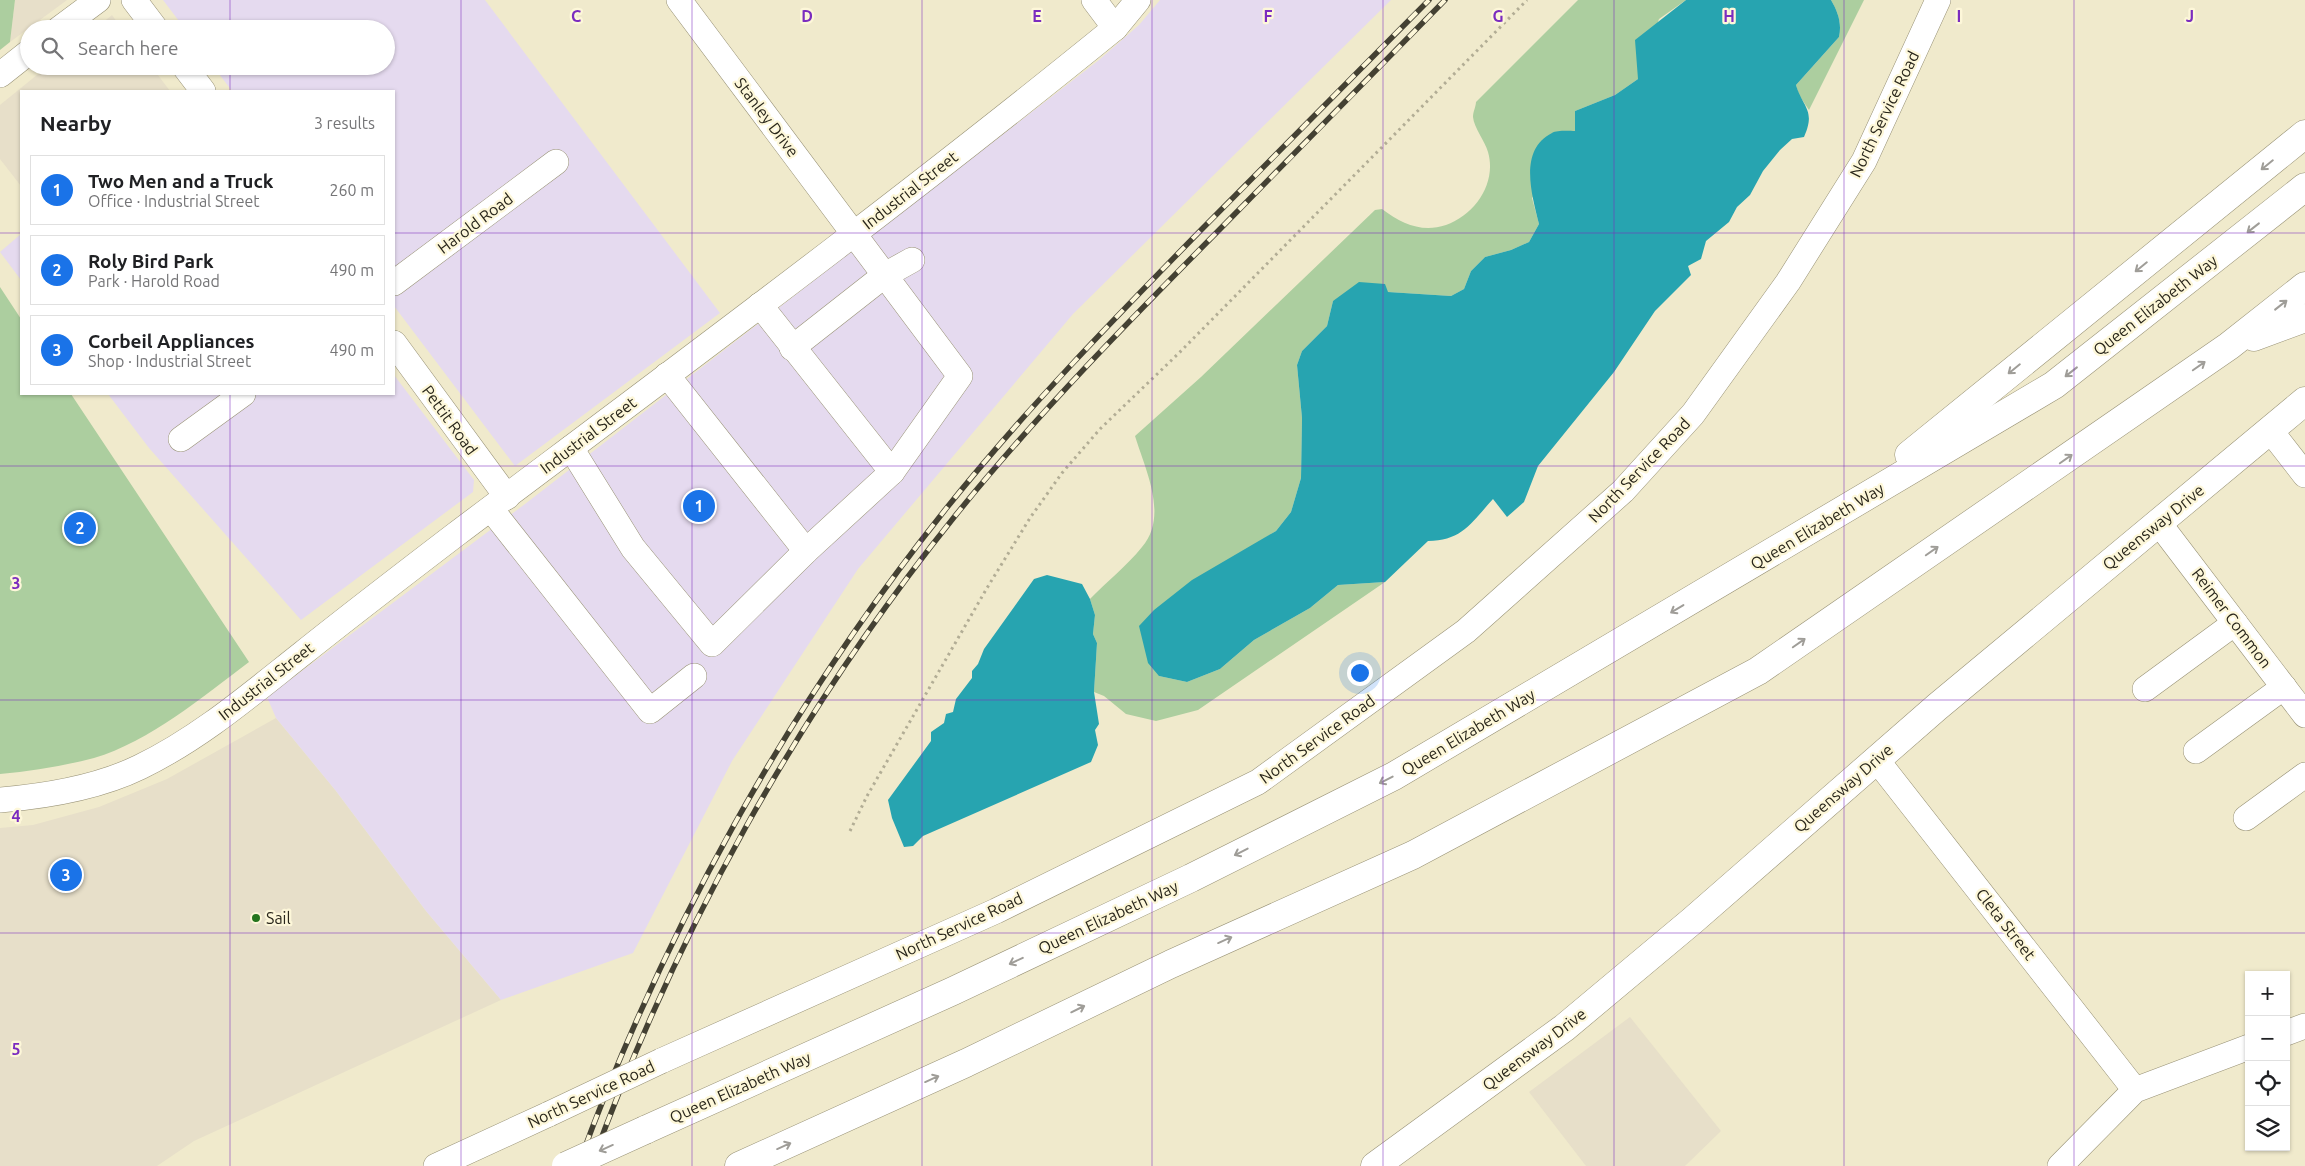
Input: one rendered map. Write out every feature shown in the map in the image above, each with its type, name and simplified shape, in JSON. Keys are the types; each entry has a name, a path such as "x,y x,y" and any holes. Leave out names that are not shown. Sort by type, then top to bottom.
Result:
{"main road":[{"path":"1720,584 1886,473 2305,134"},
{"name":"Queen Elizabeth Way","path":"566,1166 953,991 1191,878 1394,776 2054,385 2305,187"},
{"path":"739,1166 966,1063 1171,964 1413,855 1758,671 2229,346 2305,286"},
{"path":"2229,346 2305,318"},
{"name":"Queensway Drive","path":"1375,1166 1564,1028 1692,921 1876,759 2305,401"}],"street":[{"path":"71,20 98,0"},
{"path":"134,0 149,20"},
{"name":"Stanley Drive","path":"679,0 960,376 892,472"},
{"path":"1094,0 1115,28"},
{"name":"Industrial Street","path":"0,800 27,798 80,788 138,768 194,736 234,708 366,603 854,234 1115,28 1138,0"},
{"name":"North Service Road","path":"436,1166 662,1061 996,911 1258,782 1466,631 1623,491 1693,414 1788,282 1864,161 1938,0"},
{"path":"0,75 20,59"},
{"path":"191,75 202,90"},
{"name":"Harold Road","path":"395,282 556,162"},
{"path":"792,348 885,275 912,260"},
{"path":"570,448 633,548 712,644 806,551 892,472 792,348 760,305"},
{"name":"Pettit Road","path":"395,345 499,503 650,711 694,676"},
{"path":"667,375 806,551"},
{"path":"181,439 242,395"},
{"path":"2270,430 2305,475"},
{"name":"Reimer Common","path":"2158,522 2305,715"},
{"path":"2145,689 2235,623"},
{"path":"2196,751 2284,687"},
{"name":"Cleta Street","path":"1876,759 2135,1090"},
{"path":"2246,818 2305,775"},
{"path":"2290,1032 2305,1026"},
{"path":"2060,1166 2135,1090 2245,1049"}],"path":[{"path":"850,831 867,796 986,588 1030,518 1062,472 1100,429 1186,346 1527,0"}],"shaded area":[{"path":"15,0 67,0 40,20 20,20 20,35 10,42"},
{"path":"163,0 485,0 720,313 515,466 395,307 395,90 231,90 220,75 395,75 395,20 178,20"},
{"path":"1160,0 1391,0 1073,314 858,569 732,761 633,953 501,1000 426,911 336,791 276,718 267,697 525,504 1099,60 1139,25"},
{"path":"112,15 116,20 106,20"},
{"path":"37,75 158,75 169,90 20,90 20,185 0,159 0,105"},
{"path":"20,235 20,279 0,252"},
{"path":"395,376 474,480 473,492 301,620 149,448 109,395 395,395"},
{"path":"276,718 336,791 426,911 501,1000 194,1141 157,1166 0,1166 0,828 33,825 99,807 167,779"},
{"path":"1630,1017 1721,1131 1685,1166 1586,1166 1529,1092"}],"green space":[{"path":"0,0 15,0 10,42 0,50"},
{"path":"1578,0 1686,0 1659,19 1638,79 1615,95 1575,111 1575,131 1532,198 1539,224 1529,242 1511,250 1485,257 1471,271 1464,289 1451,296 1388,292 1333,301 1327,326 1302,351 1297,365 1302,418 1301,478 1291,512 1276,531 1246,550 1159,676 1187,682 1220,669 1254,640 1310,608 1338,585 1385,582 1198,710 1156,721 1126,714 1104,696 1094,692 1097,643 1093,634 1095,615 1090,599 1142,547 1150,535 1154,521 1154,507 1149,477 1135,436 1201,377 1375,210 1382,209 1412,226 1429,228 1446,225 1466,214 1474,206 1486,186 1490,164 1487,148 1474,121 1473,115 1476,102"},
{"path":"1831,0 1864,0 1809,110 1799,95 1796,85 1839,37 1839,18"},
{"path":"0,287 20,317 20,395 72,395 249,662 175,717 115,751 94,758 36,770 0,774"}],"water":[{"path":"1686,0 1831,0 1839,18 1839,37 1796,85 1809,115 1804,137 1792,139 1780,150 1763,171 1750,195 1737,207 1729,222 1706,241 1701,259 1688,266 1691,275 1655,311 1614,372 1538,466 1524,502 1507,517 1493,499 1465,529 1450,538 1428,541 1385,582 1338,585 1310,608 1254,640 1220,669 1187,682 1159,676 1148,663 1139,626 1154,610 1192,580 1276,531 1291,512 1301,478 1302,418 1297,365 1302,351 1327,326 1333,301 1359,282 1385,284 1388,292 1451,296 1464,289 1471,271 1485,257 1511,250 1529,242 1539,224 1533,200 1530,174 1535,150 1541,141 1554,132 1575,131 1575,111 1615,95 1638,79 1635,40"},
{"path":"1047,575 1082,584 1090,599 1095,615 1093,634 1097,643 1094,692 1099,724 1095,730 1098,745 1091,762 923,836 913,846 904,847 892,818 888,800 931,741 931,732 944,723 946,714 953,712 956,699 972,678 972,671 978,664 984,649 1034,579"}],"railway":[{"path":"578,1166 612,1078 650,992 691,907 735,823 783,742 834,662 888,585 975,473 1070,366 1135,297 1429,0"},
{"path":"591,1166 625,1079 662,993 702,909 746,826 844,666 898,590 955,516 1052,403 1154,296 1445,0"}],"place":[{"name":"Two Men and a Truck","path":"699,506"},
{"name":"Roly Bird Park","path":"80,528"},
{"name":"Corbeil Appliances","path":"66,875"},
{"name":"Sail","path":"256,918"}]}
